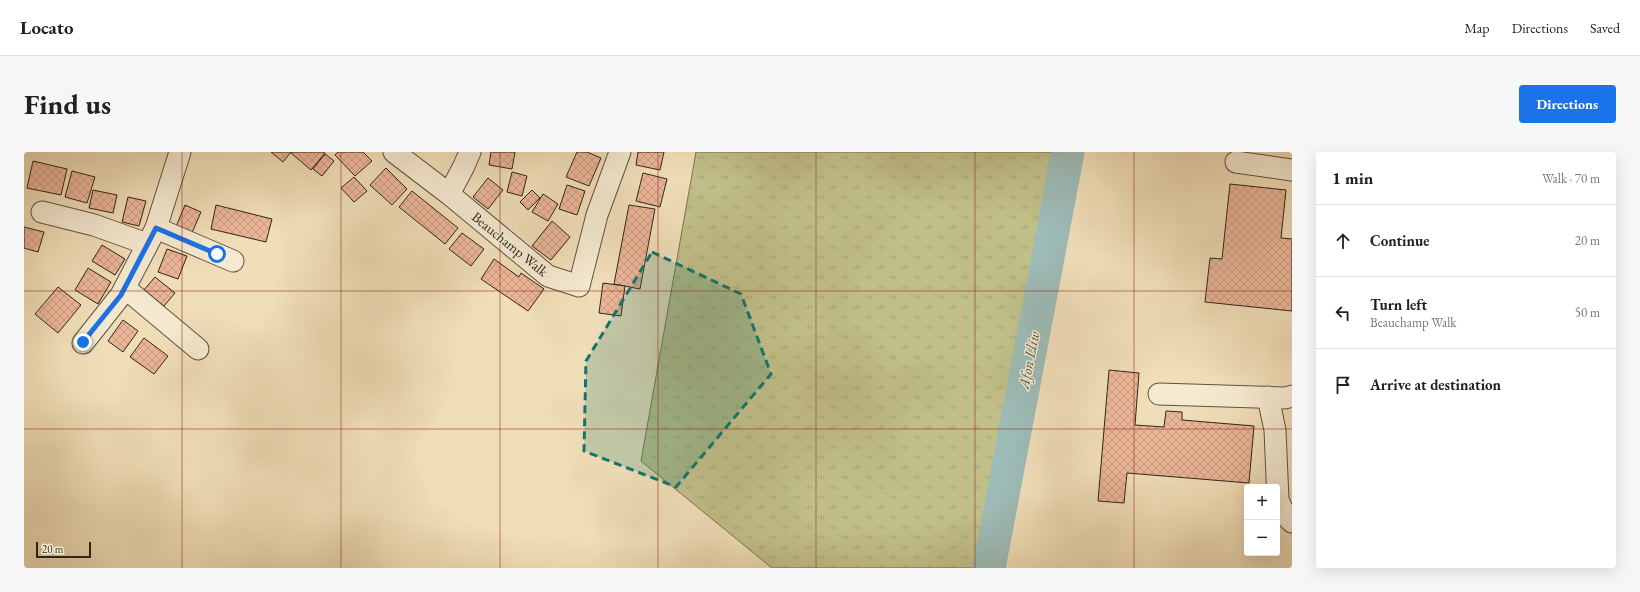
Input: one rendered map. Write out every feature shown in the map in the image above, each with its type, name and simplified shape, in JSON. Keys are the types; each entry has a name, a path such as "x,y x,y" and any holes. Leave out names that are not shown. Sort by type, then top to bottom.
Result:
{"street":[{"path":"83,342 121,295 152,236 180,152"},
{"name":"Beauchamp Walk","path":"394,152 449,194 548,276 579,286 597,215 620,152"},
{"path":"449,194 470,152"},
{"path":"1236,162 1292,170"},
{"path":"42,212 94,225 152,236 233,261"},
{"path":"125,288 198,349"},
{"path":"1159,394 1286,398 1292,396"},
{"path":"1268,397 1275,430 1278,500 1285,515 1292,522"}],"highlighted area":[{"path":"652,252 741,294 771,374 676,487 584,451 586,361"}],"green space":[{"path":"696,152 1055,152 973,568 772,568 641,461"}],"building":[{"path":"271,152 291,152 283,162"},
{"path":"338,152 363,152 372,161 355,176 335,155"},
{"path":"491,152 515,152 512,169 489,165"},
{"path":"577,152 587,152 601,158 589,186 566,177"},
{"path":"638,152 664,152 660,170 636,165"},
{"path":"291,153 325,153 311,170"},
{"path":"325,154 334,161 322,176 313,169"},
{"path":"33,161 67,169 61,195 27,188"},
{"path":"386,168 407,189 392,205 370,185"},
{"path":"72,171 95,177 87,203 65,197"},
{"path":"512,172 527,176 522,196 507,192"},
{"path":"643,173 667,179 660,207 636,201"},
{"path":"354,177 367,191 354,202 341,188"},
{"path":"488,178 503,190 488,209 473,197"},
{"path":"1230,184 1286,190 1281,238 1292,239 1292,311 1205,302 1210,258 1222,259"},
{"path":"567,185 585,191 577,215 559,209"},
{"path":"93,190 117,195 113,213 89,208"},
{"path":"532,190 540,198 528,210 520,202"},
{"path":"412,191 458,228 445,244 399,207"},
{"path":"543,194 558,204 548,221 532,212"},
{"path":"128,197 146,201 139,226 122,222"},
{"path":"185,205 201,212 191,235 175,229"},
{"path":"216,205 272,219 266,242 211,229"},
{"path":"629,205 655,209 640,289 614,284"},
{"path":"552,221 570,237 551,260 532,246"},
{"path":"24,227 44,232 38,252 24,248"},
{"path":"462,233 484,249 471,266 449,249"},
{"path":"102,245 125,259 115,275 92,261"},
{"path":"167,249 187,256 178,279 158,272"},
{"path":"494,259 519,277 521,273 544,289 528,311 481,279"},
{"path":"88,268 111,282 98,304 75,290"},
{"path":"155,277 175,293 164,306 144,290"},
{"path":"603,283 625,286 621,316 599,313"},
{"path":"58,287 81,305 58,333 35,314"},
{"path":"123,320 138,331 123,352 108,341"},
{"path":"144,338 168,356 154,374 130,357"},
{"path":"1109,370 1139,373 1135,425 1164,427 1166,411 1182,412 1182,420 1254,426 1249,483 1127,473 1124,503 1098,501"}],"waterway":[{"name":"Afon Lliw","path":"989,568 1068,152"}],"route":[{"path":"83,342 121,295 156,228 217,254"}]}
